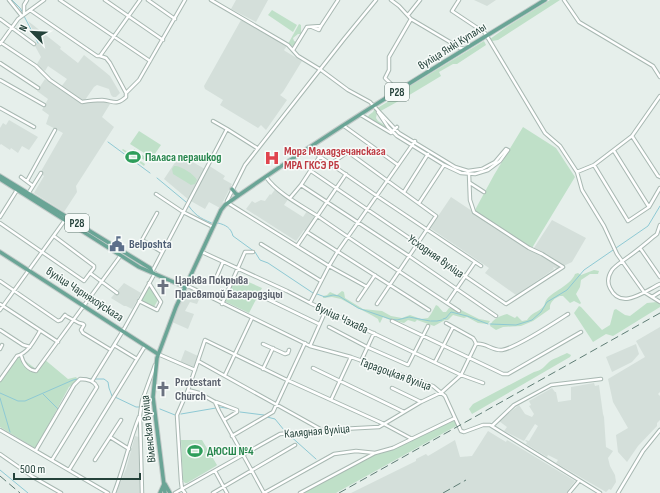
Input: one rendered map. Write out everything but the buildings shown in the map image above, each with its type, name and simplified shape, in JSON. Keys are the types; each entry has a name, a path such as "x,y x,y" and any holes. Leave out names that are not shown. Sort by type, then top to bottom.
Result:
{"main road":[{"name":"вуліца Янкі Купалы","path":"213,227 221,210 228,203 266,177 374,106 545,0"},
{"name":"Р28","path":"0,178 65,220 150,268 154,272 185,287 213,227"},
{"name":"Р28","path":"0,178 77,226 121,256 149,272 154,272"},
{"path":"232,189 239,196"},
{"name":"вуліца Чарняхоўскага","path":"0,252 158,354"},
{"name":"Віленская вуліца","path":"165,493 153,397 156,363 173,313 185,287"},
{"path":"160,493 164,483"},
{"path":"164,483 170,493"}],"street":[{"path":"9,0 21,15"},
{"path":"24,13 24,5 27,0"},
{"path":"44,0 21,15 0,43 36,66 50,80 82,102 106,100 113,103 120,102 126,97 126,94 139,80 185,0"},
{"path":"60,0 150,61"},
{"path":"105,0 163,40"},
{"path":"98,56 114,37 140,0"},
{"path":"148,0 175,19"},
{"path":"212,0 278,39 293,50 298,56 321,70 348,90 361,96 378,110 380,116 394,130"},
{"path":"293,50 308,27 321,26 338,0"},
{"path":"367,287 329,266 228,203 228,199 245,165 376,0"},
{"path":"391,0 408,15 410,19 464,49"},
{"path":"408,15 420,0"},
{"path":"459,0 452,11 484,33 545,133 560,146 577,172 582,190 604,226 613,249 644,292 660,302"},
{"path":"564,0 579,22 653,66 660,77"},
{"path":"30,10 98,56 106,58 126,94"},
{"path":"0,19 34,44"},
{"path":"395,93 391,84 385,78 388,70 389,57 410,19"},
{"path":"0,63 38,88"},
{"path":"0,80 44,105"},
{"path":"577,172 594,165 632,136 660,96"},
{"path":"0,108 34,127"},
{"path":"360,115 394,130 429,153 444,165 461,173 481,173 495,166 508,150 506,149 490,166 468,171 455,167 429,153"},
{"path":"213,121 258,148"},
{"path":"344,126 398,165"},
{"path":"92,381 123,331 149,283 162,252 227,129"},
{"path":"26,181 55,130"},
{"path":"632,136 660,177"},
{"path":"310,303 338,251 414,143"},
{"path":"309,149 481,266"},
{"path":"614,150 649,207"},
{"path":"332,164 348,152 436,216 377,304"},
{"path":"404,192 429,153"},
{"path":"290,198 311,171 320,156"},
{"path":"419,203 444,165"},
{"path":"594,165 627,220 630,220 649,207 660,188"},
{"name":"Усходняя вуліца","path":"311,171 506,304 563,267 529,248 474,212 470,200 469,183"},
{"path":"28,195 41,172"},
{"path":"297,246 346,174"},
{"path":"468,174 469,183 484,192"},
{"path":"266,177 271,184 290,198 398,272 459,311"},
{"path":"21,178 33,186"},
{"path":"301,185 409,256 496,316"},
{"path":"0,217 17,190"},
{"path":"156,194 183,212 213,227"},
{"path":"157,213 142,240 162,252"},
{"path":"0,310 65,220"},
{"path":"0,223 84,281 94,266 54,236"},
{"path":"660,225 657,234 611,271 608,282 613,292 619,297 631,299 660,284"},
{"path":"307,232 429,310"},
{"path":"657,234 660,238"},
{"path":"261,244 321,281"},
{"path":"640,248 660,277"},
{"name":"вуліца Чэхава","path":"201,252 287,291 461,375 483,383"},
{"path":"222,304 245,252 253,252"},
{"path":"21,355 23,363 36,371 121,256"},
{"path":"223,262 216,278 230,286"},
{"path":"447,303 475,262"},
{"path":"90,273 117,293"},
{"path":"358,300 375,275"},
{"path":"0,281 58,321 65,316 83,324 84,325 81,330 83,333 110,350"},
{"path":"139,301 158,310 161,302 149,283"},
{"name":"Гарадоцкая вуліца","path":"185,287 190,287 304,344 350,357 433,386 442,392 460,430 464,432 482,425 492,426"},
{"path":"651,297 660,292"},
{"path":"260,295 319,324"},
{"path":"0,304 58,342"},
{"path":"310,346 326,310"},
{"path":"476,344 483,344 498,350 504,350 514,346 568,314"},
{"path":"225,375 252,318"},
{"path":"392,321 503,374 508,374 581,332"},
{"path":"446,322 473,338 476,344"},
{"path":"329,327 408,365 428,326"},
{"path":"435,362 453,327"},
{"path":"0,330 22,345 30,347"},
{"path":"0,380 17,356 21,355 30,347 40,331"},
{"path":"361,361 374,333"},
{"path":"185,493 182,488 178,415 205,340 263,369 384,424 412,439"},
{"path":"263,344 285,354 288,353 289,350"},
{"path":"232,436 273,412 304,344"},
{"path":"461,375 476,344"},
{"path":"0,349 2,345"},
{"path":"114,345 137,359"},
{"path":"68,470 145,346"},
{"path":"263,369 273,348"},
{"path":"158,354 195,370"},
{"path":"331,400 350,357"},
{"path":"198,361 322,430"},
{"name":"Віленская вуліца","path":"142,493 139,422 142,402 156,363"},
{"path":"313,368 404,412"},
{"name":"Калядная вуліца","path":"175,493 280,434 379,427 421,402 442,392 461,375"},
{"path":"36,450 74,385 80,380 85,379 92,381 97,387 52,460"},
{"path":"600,493 492,426 514,405 550,385 601,379"},
{"path":"148,384 154,385"},
{"path":"392,388 421,402"},
{"path":"188,390 199,393 215,402 237,410 237,412 224,420"},
{"path":"215,402 242,455 264,493 334,454 356,451 375,453"},
{"path":"300,493 375,453 392,448 455,418"},
{"path":"95,460 121,420"},
{"name":"Віленская вуліца","path":"114,493 122,475 129,449 139,422"},
{"path":"0,430 108,493"},
{"path":"618,493 643,451 660,430"},
{"path":"110,437 129,449"},
{"path":"212,493 295,445"},
{"path":"0,454 33,477 61,493"},
{"path":"215,471 227,493"},
{"path":"569,493 579,480"}],"shaded area":[{"path":"236,0 268,0 256,22 231,9"},
{"path":"474,0 496,0 487,6"},
{"path":"241,20 287,46 284,50 285,51 302,61 280,95 287,100 266,130 261,125 258,128 220,105 223,100 205,89 204,86"},
{"path":"28,21 61,47 60,49 78,63 84,55 110,76 120,93 116,97 113,97 109,89 97,85 85,100 81,100 61,87 67,79 48,66 45,71 37,64 41,57 35,46 38,40"},
{"path":"45,79 81,103 88,101 106,101 109,103 110,104 102,117 114,127 76,186 77,192 64,212 34,193 44,176 40,173 63,133 46,124 49,115 42,110 48,99 37,91"},
{"path":"9,120 38,137 29,150 22,146 18,153 11,148 10,150 1,144 0,145 0,128 3,123 6,125"},
{"path":"180,155 205,169 208,165 225,176 223,179 232,184 220,208 209,202 205,209 189,200 164,179"},
{"path":"276,188 289,198 284,205 303,217 307,211 316,216 296,241 246,209 252,201 255,203 261,200 265,201"},
{"path":"451,197 532,251 552,220 586,238 572,262 557,269 553,267 554,269 516,295 485,273 489,268 430,228"},
{"path":"124,283 141,293 132,309 111,298"},
{"path":"191,289 201,295 197,304 190,302 185,311 194,314 188,329 172,322 185,291"},
{"path":"660,327 660,392 658,394 660,396 660,420 657,423 657,426 638,446 627,462 618,452 616,435 628,428 613,402 608,379 645,357 636,341"},
{"path":"636,344 639,354 632,362 612,372 606,357"},
{"path":"185,350 198,356 193,368 180,363"},
{"path":"594,383 595,386 599,385 604,417 606,447 613,451 608,458 615,475 616,482 611,490 609,489 606,492 556,463 558,460 548,455 547,457 526,444 527,442 525,441 529,441 538,426 535,424 524,441 504,431 507,427 499,421 519,405 525,414 532,417 534,414 529,406 531,405 529,401 552,388 556,392 558,402 571,400 571,387"},
{"path":"488,431 506,442 507,440 575,481 566,493 351,493 416,461 416,459 426,454 428,456 455,440 460,457 472,456"},
{"path":"135,436 139,437 140,493 116,493 126,469"}],"green space":[{"path":"550,0 560,0 498,40 492,41 490,39 508,26"},
{"path":"272,10 297,25 293,32 268,15"},
{"path":"299,24 301,25 301,34 298,34 293,38 294,41 296,42 301,37 295,45 292,46 288,44"},
{"path":"484,41 486,45 457,64 453,64 439,72 441,76 377,113 376,118 386,126 385,127 368,117 374,110 389,101 395,95"},
{"path":"523,127 556,148 575,177 532,248 475,210"},
{"path":"139,131 161,145 152,158 130,144"},
{"path":"123,149 131,154 134,149 148,159 146,161 141,158 136,158 145,164 144,166 122,150"},
{"path":"174,166 183,168 193,175 197,180 195,184 191,185 173,174 172,169"},
{"path":"79,226 149,269 148,271 77,228"},
{"path":"594,270 599,271 598,274 590,274 581,280 580,287 576,294 581,303 580,304 574,301 570,303 563,296 560,296 551,302 550,309 533,321 521,326 503,327 496,330 490,326 494,320 507,314 515,318 517,316 522,321 527,320 531,315 543,307 546,300 570,281 575,274 578,273 581,275"},
{"path":"235,276 262,288 249,313 224,301"},
{"path":"150,285 158,300 154,307 141,301"},
{"path":"342,291 344,292 345,298 363,309 382,311 391,316 402,318 410,315 421,319 428,318 436,305 443,312 446,312 449,308 459,309 479,319 490,321 488,324 478,323 467,317 464,318 453,315 448,320 434,326 417,320 415,322 408,320 404,323 383,317 380,323 378,319 341,299 332,297 323,298 323,296 330,292 337,295"},
{"path":"657,302 660,304 660,307 613,336 606,334 593,342 574,313 579,306 581,307 602,330 610,325 614,310 616,309 625,315 630,316 647,303"},
{"path":"567,353 571,355 570,357 472,414 469,409 473,404 534,372 541,370 551,361"},
{"path":"19,356 22,356 24,360 36,369 44,359 68,379 76,377 78,380 69,387 36,448 0,427 0,382"},
{"path":"455,419 458,425 336,493 303,493 375,454 395,448"},
{"name":"ДЮСШ №4","path":"181,440 202,440 217,465 185,483 183,481"}],"waterway":[{"path":"12,0 23,13"},
{"path":"24,16 38,43"},
{"path":"108,142 150,173"},
{"path":"157,178 186,202"},
{"path":"188,205 200,218 216,225 218,223 228,227 233,236 255,252 260,260 268,263 313,293"},
{"path":"490,324 516,325 532,320 541,312 547,302 567,290 584,270 648,226 660,206"},
{"path":"317,294 325,297 333,295 339,296 358,308 390,319 397,320 409,317 430,321"},
{"path":"443,319 446,318 451,312 488,324"},
{"path":"431,321 442,320"},
{"path":"85,378 91,379"},
{"path":"0,393 18,401 25,401 78,379"},
{"path":"95,379 104,379 108,382 112,396"},
{"path":"43,394 58,409"},
{"path":"115,397 139,407"},
{"path":"0,398 10,432"},
{"path":"220,407 231,409"},
{"path":"181,414 216,408"},
{"path":"160,409 175,415"},
{"path":"240,412 264,415"},
{"path":"267,417 275,419 284,430"},
{"path":"288,434 316,459"},
{"path":"0,470 28,493"}],"railway":[{"path":"339,493 660,313"},
{"path":"0,476 20,493"},
{"path":"443,493 466,480"}],"place":[{"name":"Паласа перашкод","path":"133,157"},
{"name":"Морг Маладзечанскага МРА ГКСЭ РБ","path":"272,158"},
{"name":"Belposhta","path":"117,244"},
{"name":"Царква Покрыва Прасвятой Багародзіцы","path":"163,287"},
{"name":"Protestant Church","path":"163,389"},
{"name":"ДЮСШ №4","path":"195,451"}]}
